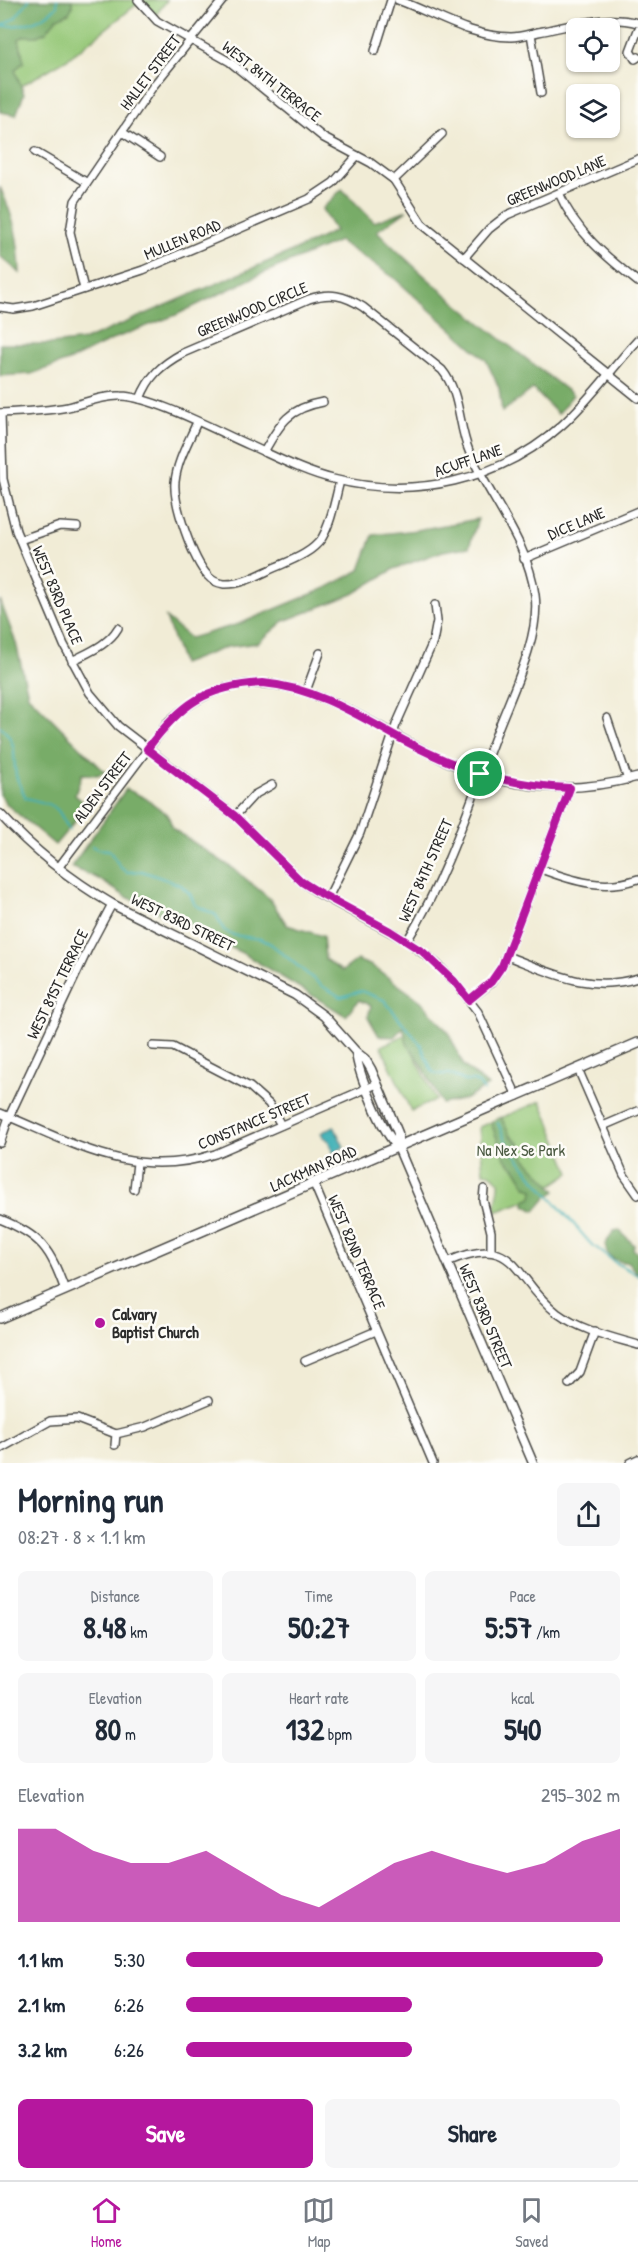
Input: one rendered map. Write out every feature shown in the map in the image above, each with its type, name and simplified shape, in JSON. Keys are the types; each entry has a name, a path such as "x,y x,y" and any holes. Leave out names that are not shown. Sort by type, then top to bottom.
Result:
{"main road":[{"name":"LACKMAN ROAD","path":"0,1318 638,1043"}],"street":[{"name":"WEST 84TH TERRACE","path":"138,0 157,21 230,62 324,138 394,180 422,224 638,398"},
{"name":"HALLET STREET","path":"84,289 70,232 75,201 154,85 223,0"},
{"path":"375,51 391,0"},
{"path":"398,0 478,33 513,37 598,20 626,20 638,23"},
{"path":"638,30 630,51 635,59 638,57"},
{"path":"531,34 541,93"},
{"name":"HALLET STREET","path":"122,132 160,157"},
{"path":"394,180 442,134"},
{"path":"35,152 86,183"},
{"name":"MULLEN ROAD","path":"0,307 27,308 143,270 309,199 333,183 357,156"},
{"name":"GREENWOOD LANE","path":"464,258 489,229 501,219 638,159"},
{"path":"559,193 585,235 607,257 638,282"},
{"name":"GREENWOOD CIRCLE","path":"140,399 155,371 165,363 309,299 337,295 349,298 363,307 445,374 451,383 457,402 468,450 481,474"},
{"name":"ACUFF LANE","path":"0,413 53,410 121,395 140,399 308,471 340,481 373,488 407,489 435,486 481,474 542,443 565,423 638,340"},
{"path":"264,452 278,427 291,414 306,405 323,402"},
{"name":"WEST 83RD PLACE","path":"0,413 3,479 20,540 72,661 84,684 101,707 118,726 235,816 297,878 328,898 407,941 437,964 469,1000 486,1026 517,1096"},
{"path":"196,422 179,464 175,480 175,495 196,557 215,586 244,581 314,548 327,527 340,481"},
{"name":"WEST 84TH STREET","path":"407,941 438,882 531,642 534,627 535,594 524,559 506,517 481,474"},
{"name":"DICE LANE","path":"524,559 638,511"},
{"name":"WEST 83RD PLACE","path":"20,540 60,526 77,527"},
{"path":"328,898 360,833 393,734 433,642 437,621 435,605"},
{"name":"WEST 83RD PLACE","path":"72,661 99,647 114,635 118,628"},
{"path":"306,691 320,652"},
{"name":"ALDEN STREET","path":"58,868 169,721 190,703 225,688 263,683 306,691 357,714 433,755 480,774 517,784 570,788 604,785 638,777"},
{"path":"607,718 628,780"},
{"path":"235,816 254,795 272,784"},
{"path":"469,1000 491,982 507,956 570,788"},
{"name":"WEST 83RD STREET","path":"0,814 33,849 112,904 295,995 324,1016 356,1052 366,1059 398,1133 398,1147"},
{"path":"540,869 591,884 618,884 638,879"},
{"name":"WEST 81ST TERRACE","path":"0,1143 9,1117 88,949 112,904"},
{"path":"507,956 587,984 610,984 638,978"},
{"path":"153,1046 173,1047 250,1087 268,1104 281,1125"},
{"name":"WEST 83RD STREET","path":"356,1052 357,1063 389,1138 398,1147 533,1463"},
{"path":"578,1069 624,1175 638,1195"},
{"name":"CONSTANCE STREET","path":"0,1113 94,1151 137,1163 165,1164 194,1161 377,1084"},
{"path":"603,1126 638,1111"},
{"path":"134,1189 137,1163"},
{"name":"WEST 82ND TERRACE","path":"314,1184 433,1463"},
{"path":"484,1189 483,1200 491,1232 491,1251"},
{"path":"0,1219 39,1240 52,1256 65,1290"},
{"path":"447,1262 470,1253 491,1251 515,1264 535,1291 557,1312 571,1321 638,1345"},
{"name":"WEST 82ND TERRACE","path":"305,1361 376,1331"},
{"path":"569,1384 580,1372 595,1331"},
{"path":"0,1449 50,1421 77,1419 116,1434 145,1427 208,1400"},
{"path":"115,1445 116,1434"},
{"path":"630,1463 638,1459"}],"green space":[{"path":"0,0 167,0 156,15 141,1 69,58 2,97"},
{"path":"0,0 72,0 69,13 57,18 46,32 19,39 24,62 15,70 24,94 16,115 0,112"},
{"path":"0,187 15,229 20,273 0,256"},
{"path":"342,189 374,222 407,210 377,231 448,296 573,395 558,414 533,389 502,412 499,388 486,360 393,277 339,241 259,275 176,315 118,337 71,360 31,374 0,376 0,344 52,344 85,340 335,231 322,209"},
{"path":"478,519 469,547 443,551 394,569 353,594 284,621 258,643 227,647 182,664 166,618 190,638 239,624 326,588 360,570 373,535"},
{"path":"0,600 16,643 28,695 105,772 97,775 82,774 75,795 88,806 55,845 6,804 0,794"},
{"path":"126,789 145,798 168,815 173,829 234,869 270,899 287,925 323,936 325,959 342,971 357,960 372,966 421,1001 448,1032 464,1066 488,1086 466,1099 442,1104 419,1060 407,1044 403,1027 394,1037 379,1036 368,1017 371,1006 359,1000 346,1016 244,954 125,896 97,878 71,867"},
{"path":"405,1035 436,1100 411,1111 381,1046"},
{"name":"Na Nex Se Park","path":"541,1101 570,1173 530,1199 496,1212 499,1182 490,1173 483,1172 479,1127"},
{"path":"501,1117 510,1135 520,1144 525,1158 556,1191 547,1197 535,1211 525,1205 525,1200 532,1197 533,1190 526,1186 515,1168 505,1159 491,1123"},
{"path":"619,1230 634,1245 633,1249 638,1253 638,1275 628,1262 616,1260 607,1252 608,1239 614,1231"}],"water":[{"path":"334,1126 344,1147 333,1153 328,1140 321,1133"}],"waterway":[{"path":"1,26 15,18 29,0"},
{"path":"0,26 16,26 38,20 57,6 57,0"},
{"path":"0,726 12,743 16,775 26,798 53,806 70,830"},
{"path":"92,846 109,850 121,868 127,872 142,871 181,885 190,894 195,905 216,915 224,930 232,935 261,939 271,944 322,986 341,997 361,991 384,1000 421,1045 432,1071 437,1074 450,1074 465,1081 474,1081 484,1091"},
{"path":"498,1123 505,1140 527,1170 590,1243 616,1263 638,1275"}],"place":[{"name":"Calvary Baptist Church","path":"100,1323"}],"route":[{"path":"263,683 296,688 331,701 433,755 480,774 517,784 570,788 556,830 499,973 481,993 469,1000 454,981 423,952 302,882 235,816 147,749 169,721 190,703 225,688 263,683"}]}
